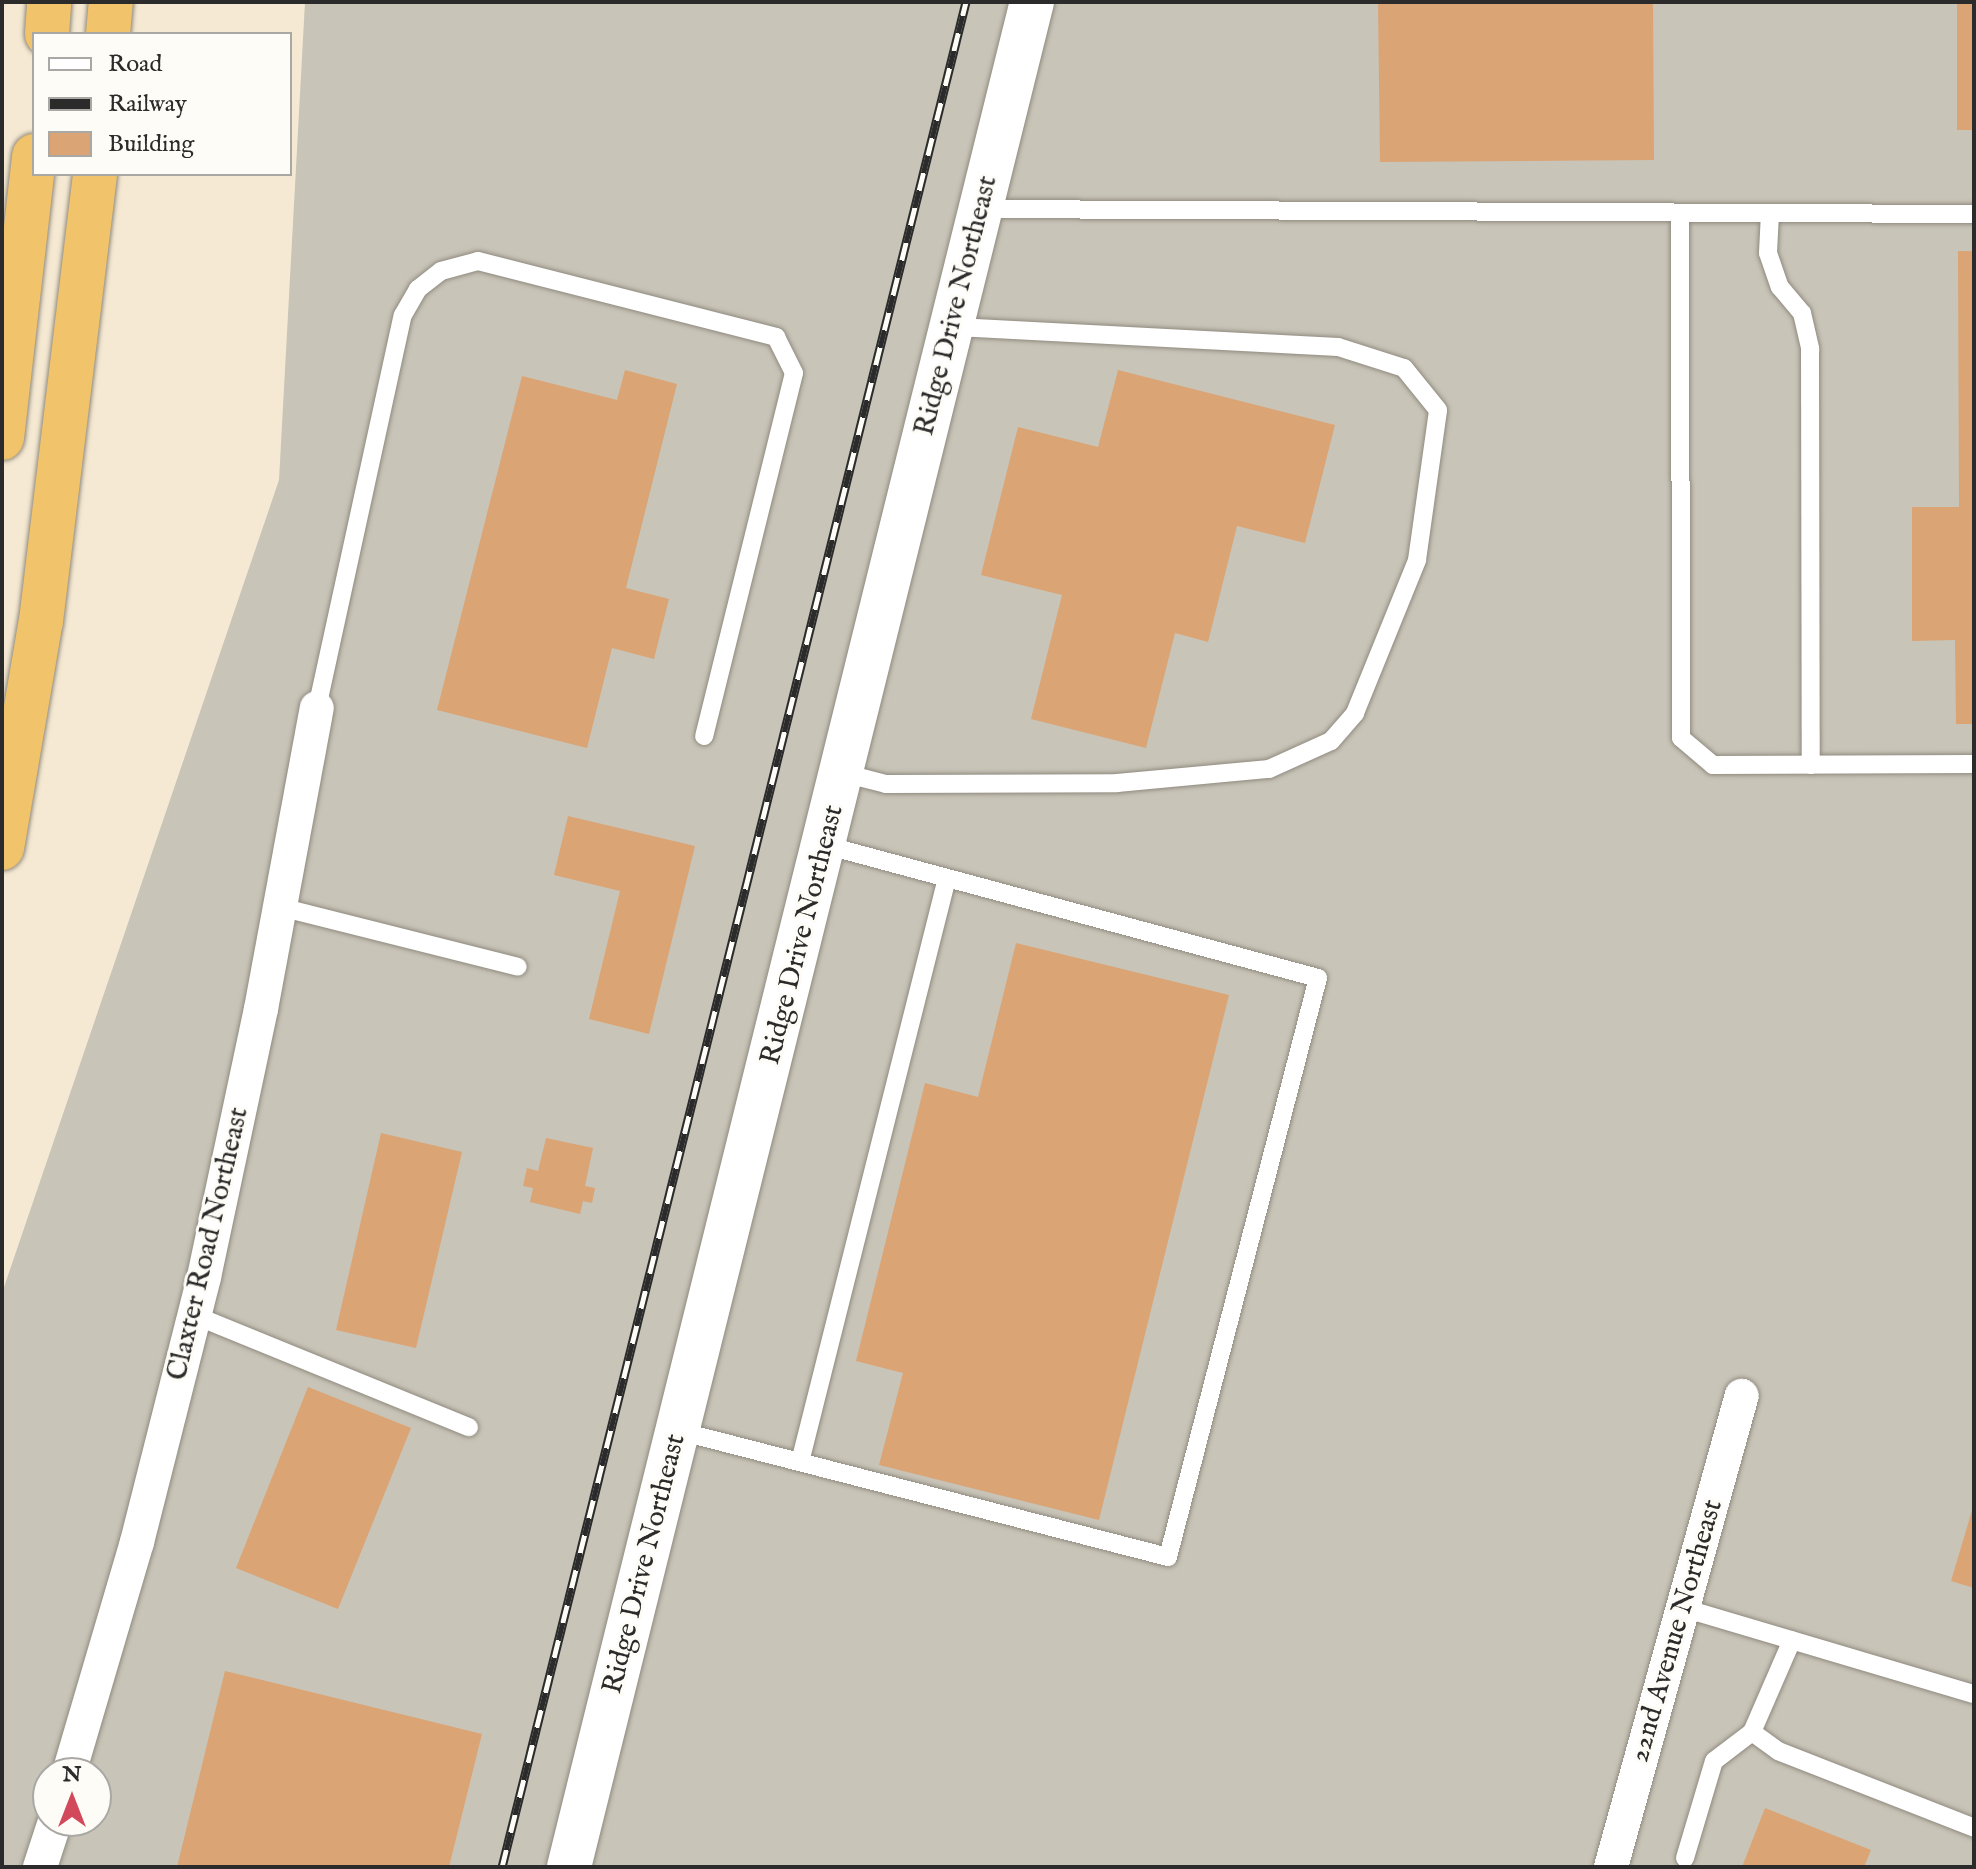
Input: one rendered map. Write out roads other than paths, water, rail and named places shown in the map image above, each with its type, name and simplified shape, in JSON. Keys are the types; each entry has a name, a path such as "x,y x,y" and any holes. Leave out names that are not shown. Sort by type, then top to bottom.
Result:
{"highway":[{"path":"47,32 49,2"},
{"path":"108,32 111,2"},
{"path":"2,438 32,174"},
{"path":"2,848 41,621 95,176"}],"street":[{"name":"Ridge Drive Northeast","path":"569,1867 1032,2"},
{"name":"Claxter Road Northeast","path":"74,1757 133,1557 194,1315 280,907 317,708"},
{"name":"22nd Avenue Northeast","path":"1611,1867 1742,1396"},
{"path":"40,1867 50,1837"}],"lane":[{"path":"981,209 1974,214"},
{"path":"1680,213 1681,738 1713,765 1974,764"},
{"path":"1770,213 1768,253 1780,287 1802,313 1810,349 1811,765"},
{"path":"317,708 403,315 418,289 441,271 478,261 776,337 794,373 704,736"},
{"path":"843,773 886,784 1117,783 1269,769 1331,741 1355,713 1417,560 1438,410 1404,368 1338,347 952,327"},
{"path":"679,1431 1168,1557 1318,978 825,845"},
{"path":"800,1462 947,878"},
{"path":"280,907 518,967"},
{"path":"194,1315 469,1427"},
{"path":"1683,1608 1974,1694"},
{"path":"1685,1858 1714,1761 1752,1732 1792,1640"},
{"path":"1752,1732 1778,1751 1974,1828"}],"railway":[{"path":"502,1867 966,2"}]}
